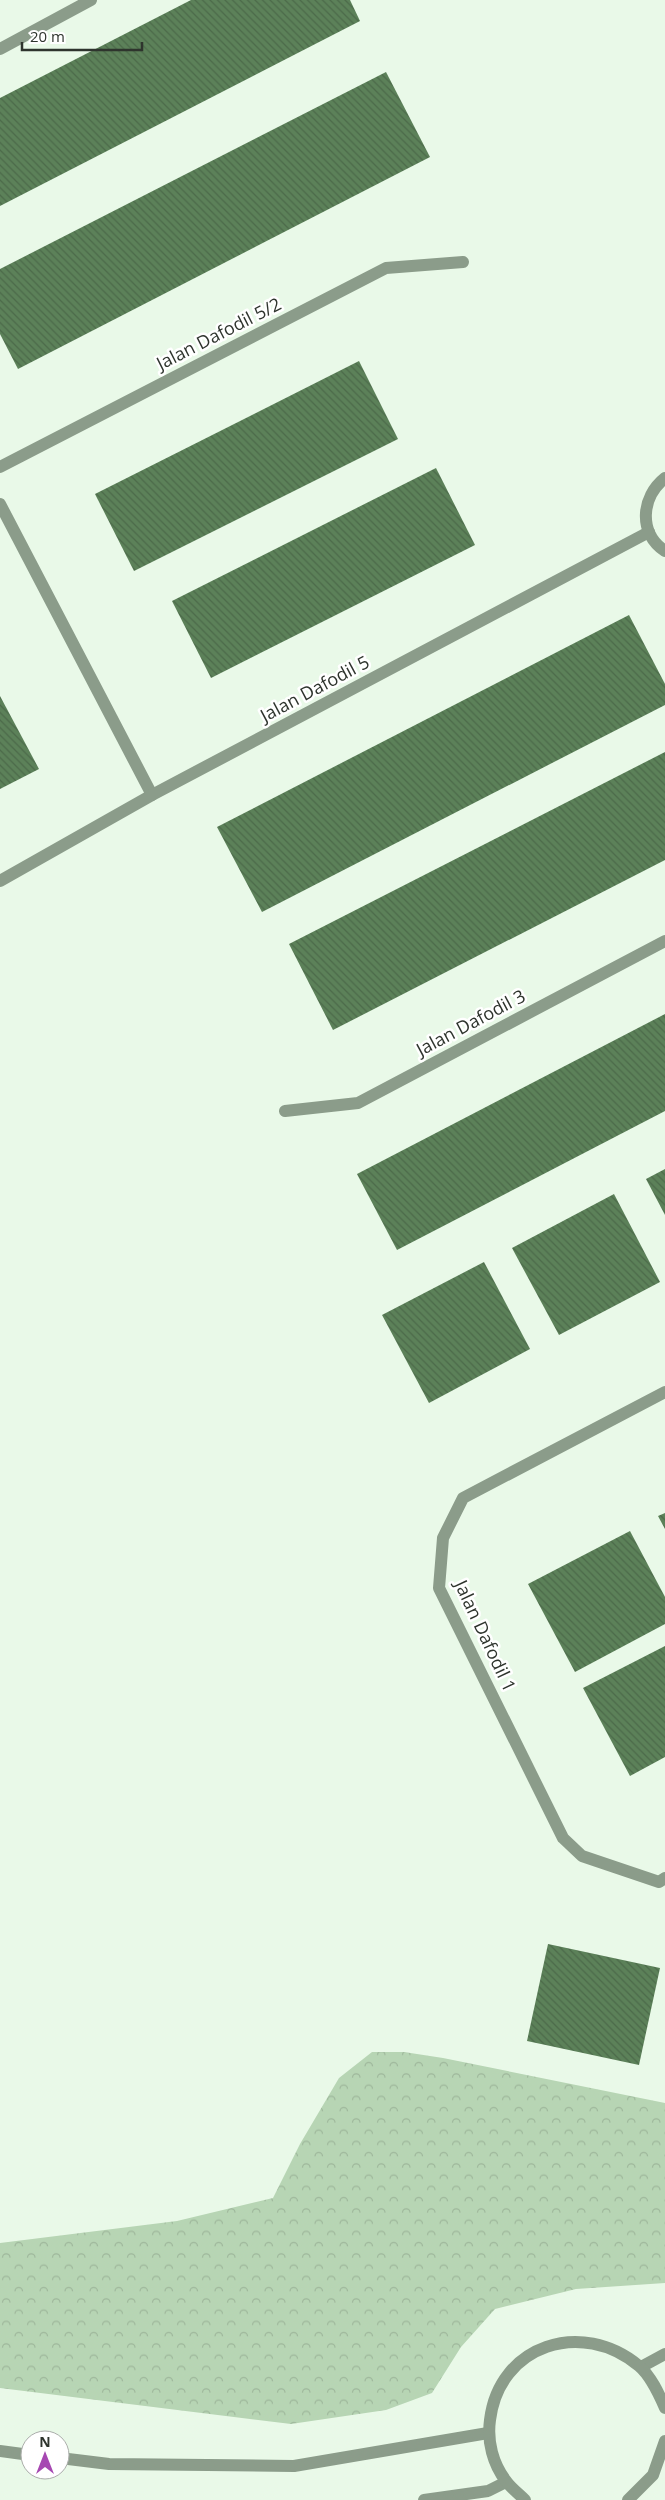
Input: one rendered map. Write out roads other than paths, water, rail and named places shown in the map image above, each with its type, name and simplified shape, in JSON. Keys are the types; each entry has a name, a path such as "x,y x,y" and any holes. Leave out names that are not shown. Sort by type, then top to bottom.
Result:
{"street":[{"path":"0,49 92,0"},
{"name":"Jalan Dafodil 5/2","path":"0,467 386,268 463,262"},
{"path":"665,478 650,494 645,519 648,532 665,552"},
{"path":"0,504 152,795"},
{"name":"Jalan Dafodil 5","path":"0,881 152,795 648,532"},
{"name":"Jalan Dafodil 3","path":"285,1110 358,1103 665,941"},
{"name":"Jalan Dafodil 1","path":"663,1881 582,1856 563,1838 440,1588 443,1538 463,1498 665,1392"},
{"path":"525,2500 506,2482 493,2459 488,2433 492,2403 506,2376 528,2356 556,2343 586,2341 615,2350 640,2367 658,2392 665,2408"},
{"path":"640,2367 665,2354"},
{"path":"70,2459 109,2464 294,2466 488,2433"},
{"path":"628,2500 653,2475 665,2441"},
{"path":"0,2451 20,2454"},
{"path":"424,2500 488,2491 506,2482"}]}
